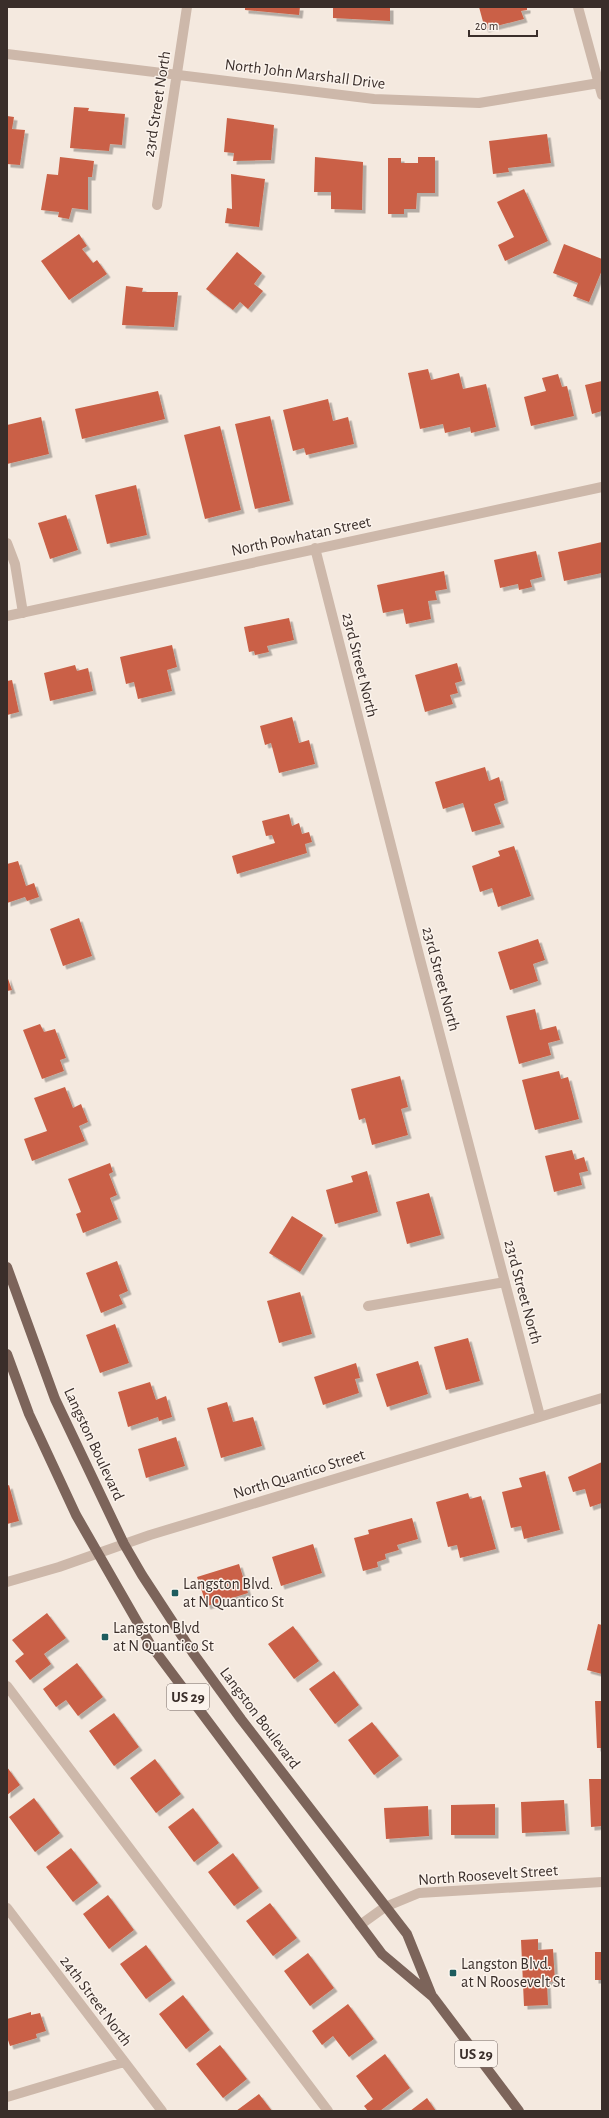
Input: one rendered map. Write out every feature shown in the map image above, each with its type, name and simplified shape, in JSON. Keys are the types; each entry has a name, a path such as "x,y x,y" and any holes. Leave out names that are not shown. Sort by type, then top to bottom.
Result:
{"main road":[{"name":"Langston Boulevard","path":"7,1267 55,1399 124,1544 193,1654 406,1934 433,1997"},
{"name":"Langston Boulevard","path":"7,1354 29,1414 56,1475 96,1553 150,1644 382,1954 433,1997 519,2111"}],"street":[{"name":"23rd Street North","path":"157,205 187,7"},
{"path":"578,7 602,95"},
{"name":"North John Marshall Drive","path":"7,54 374,99 479,103 599,83"},
{"name":"North Powhatan Street","path":"7,616 602,487"},
{"path":"7,543 14,564 23,613"},
{"name":"23rd Street North","path":"315,548 540,1416"},
{"path":"368,1306 505,1282"},
{"name":"North Quantico Street","path":"7,1582 59,1567 124,1544 602,1398"},
{"path":"7,1686 328,2111"},
{"name":"North Roosevelt Street","path":"360,1924 385,1907 419,1893 602,1882"},
{"name":"24th Street North","path":"7,1908 162,2111"},
{"path":"7,2097 124,2062"}],"building":[{"path":"245,7 300,7 299,15 245,10"},
{"path":"333,7 390,7 390,21 333,18"},
{"path":"479,7 527,7 527,10 521,11 524,19 485,29"},
{"path":"74,107 89,108 88,111 125,114 122,145 110,144 109,151 70,148"},
{"path":"7,116 14,117 12,129 25,130 20,165 7,164"},
{"path":"227,118 274,125 271,160 233,161 234,153 224,152"},
{"path":"547,134 551,163 508,168 509,172 493,174 489,141"},
{"path":"60,157 94,161 92,177 88,177 88,210 72,208 69,219 58,217 59,212 41,210 47,174 58,175"},
{"path":"315,157 363,162 362,210 331,209 331,192 314,192"},
{"path":"418,157 435,157 435,193 417,193 416,209 404,209 404,214 388,214 388,158 401,158 401,163 418,163"},
{"path":"231,174 265,179 259,227 225,223 227,208 232,209"},
{"path":"524,189 548,241 505,261 498,245 514,237 497,202"},
{"path":"79,234 87,246 82,249 93,263 97,260 107,274 69,300 41,261"},
{"path":"564,244 602,259 602,270 589,302 573,296 578,283 553,273"},
{"path":"237,252 262,273 254,284 263,291 248,309 240,302 233,310 206,289"},
{"path":"126,286 143,288 142,292 178,292 174,327 122,325"},
{"path":"428,369 431,380 459,373 463,389 486,384 496,427 471,433 470,427 445,433 443,424 420,429 408,373"},
{"path":"558,374 562,387 567,386 574,416 531,426 524,397 546,391 542,378"},
{"path":"602,381 602,411 592,414 585,385"},
{"path":"158,391 165,419 82,439 75,409"},
{"path":"328,399 333,421 348,417 354,444 306,455 304,448 293,451 283,410"},
{"path":"270,416 290,501 255,509 235,424"},
{"path":"41,417 49,454 7,464 7,425"},
{"path":"220,426 241,510 205,519 184,435"},
{"path":"136,485 147,535 107,544 95,495"},
{"path":"66,515 78,550 50,559 38,523"},
{"path":"602,542 602,573 564,581 558,552"},
{"path":"536,551 542,577 530,580 532,587 519,590 518,584 500,588 494,560"},
{"path":"444,571 447,589 435,591 437,600 428,601 431,619 406,624 403,609 383,613 377,585"},
{"path":"289,618 294,640 267,646 269,652 255,655 254,651 249,652 244,627"},
{"path":"172,645 177,667 167,670 172,691 138,699 134,682 126,684 120,657"},
{"path":"457,663 462,681 455,683 458,693 450,695 453,704 425,712 415,675"},
{"path":"75,665 77,671 88,668 93,691 50,701 44,673"},
{"path":"12,680 19,712 7,715 7,681"},
{"path":"292,717 299,743 309,740 315,764 279,773 271,743 265,745 260,726"},
{"path":"485,767 489,781 499,777 505,800 494,804 501,824 472,832 463,803 443,809 435,782"},
{"path":"289,814 292,826 299,823 302,834 309,832 312,842 305,844 307,853 237,874 232,856 275,843 272,835 266,836 262,821"},
{"path":"514,846 531,896 498,907 492,888 480,892 472,866 500,856 498,851"},
{"path":"18,861 26,886 34,883 39,897 27,901 25,897 7,903 7,864"},
{"path":"79,918 92,956 63,966 50,929"},
{"path":"538,939 545,960 533,964 538,981 510,990 498,952"},
{"path":"7,976 12,990 7,991"},
{"path":"535,1009 540,1030 556,1026 560,1040 548,1043 551,1055 519,1064 506,1016"},
{"path":"40,1024 44,1032 55,1029 66,1058 60,1060 64,1071 42,1079 23,1030"},
{"path":"559,1071 561,1079 568,1077 579,1119 535,1130 522,1080"},
{"path":"400,1076 408,1107 401,1109 408,1135 372,1145 365,1118 359,1120 351,1089"},
{"path":"65,1087 73,1108 81,1104 88,1122 79,1126 85,1141 32,1161 24,1139 47,1131 34,1098"},
{"path":"572,1150 575,1160 584,1157 588,1171 579,1173 582,1185 554,1192 545,1156"},
{"path":"110,1163 113,1172 109,1174 117,1195 110,1198 118,1219 83,1233 76,1214 81,1212 68,1179"},
{"path":"367,1171 378,1212 335,1224 326,1190 353,1182 351,1176"},
{"path":"429,1193 441,1235 407,1244 396,1202"},
{"path":"292,1216 323,1235 300,1272 269,1253"},
{"path":"117,1261 128,1291 119,1295 123,1304 101,1313 86,1273"},
{"path":"300,1292 312,1334 279,1343 267,1301"},
{"path":"115,1324 129,1363 100,1373 86,1335"},
{"path":"468,1338 480,1381 446,1390 434,1347"},
{"path":"418,1361 428,1394 387,1407 376,1374"},
{"path":"356,1363 360,1378 355,1379 359,1393 323,1405 314,1377"},
{"path":"150,1382 156,1400 166,1396 172,1417 159,1421 158,1417 128,1427 118,1392"},
{"path":"227,1402 233,1422 253,1417 262,1446 221,1458 207,1408"},
{"path":"176,1437 185,1466 146,1478 138,1449"},
{"path":"602,1462 602,1503 590,1507 585,1489 573,1492 568,1477"},
{"path":"545,1471 560,1530 524,1539 521,1526 511,1528 502,1492 522,1487 519,1478"},
{"path":"9,1485 19,1521 7,1524 7,1486"},
{"path":"468,1493 470,1499 481,1496 496,1549 460,1558 457,1545 448,1547 436,1502"},
{"path":"412,1518 418,1539 397,1545 399,1550 385,1554 386,1559 377,1562 378,1567 363,1571 354,1538 369,1534 368,1530"},
{"path":"313,1544 322,1573 281,1586 272,1557"},
{"path":"239,1564 248,1593 207,1606 197,1577"},
{"path":"47,1613 66,1638 44,1654 51,1664 30,1680 15,1661 24,1654 12,1640"},
{"path":"598,1624 602,1625 602,1674 587,1670"},
{"path":"293,1626 319,1661 294,1679 268,1644"},
{"path":"77,1663 103,1697 78,1716 66,1700 56,1707 43,1689"},
{"path":"334,1671 359,1705 335,1724 309,1689"},
{"path":"595,1701 602,1701 602,1748 597,1748"},
{"path":"114,1713 139,1747 114,1766 89,1731"},
{"path":"372,1722 399,1756 374,1775 348,1740"},
{"path":"155,1759 181,1794 156,1813 130,1778"},
{"path":"7,1767 20,1785 7,1795"},
{"path":"589,1779 602,1779 602,1826 591,1827"},
{"path":"34,1798 60,1833 35,1852 9,1817"},
{"path":"564,1800 566,1831 522,1833 521,1802"},
{"path":"495,1804 495,1835 451,1835 451,1805"},
{"path":"428,1806 429,1836 386,1839 384,1808"},
{"path":"193,1808 219,1843 194,1862 168,1827"},
{"path":"71,1848 98,1883 73,1902 46,1867"},
{"path":"233,1853 259,1888 234,1906 208,1872"},
{"path":"108,1895 134,1930 109,1949 83,1914"},
{"path":"270,1903 297,1938 273,1956 246,1921"},
{"path":"538,1939 538,1950 553,1949 555,1981 547,1982 548,2005 524,2006 521,1940"},
{"path":"146,1945 172,1980 146,1999 120,1964"},
{"path":"595,1952 602,1952 602,1980 595,1980"},
{"path":"308,1953 334,1988 310,2006 284,1971"},
{"path":"183,1995 210,2030 186,2049 159,2014"},
{"path":"348,2004 374,2039 349,2057 333,2036 322,2045 312,2031"},
{"path":"31,2012 31,2015 40,2013 46,2031 36,2034 37,2038 10,2046 7,2037 7,2019"},
{"path":"220,2045 247,2079 223,2098 196,2064"},
{"path":"385,2054 410,2088 380,2111 368,2111 364,2106 373,2099 356,2076"},
{"path":"259,2094 272,2111 236,2111"},
{"path":"427,2098 436,2111 410,2111"}],"place":[{"name":"Langston Blvd. at N Quantico St","path":"175,1593"},
{"name":"Langston Blvd at N Quantico St","path":"105,1637"},
{"name":"Langston Blvd. at N Roosevelt St","path":"453,1973"}]}
